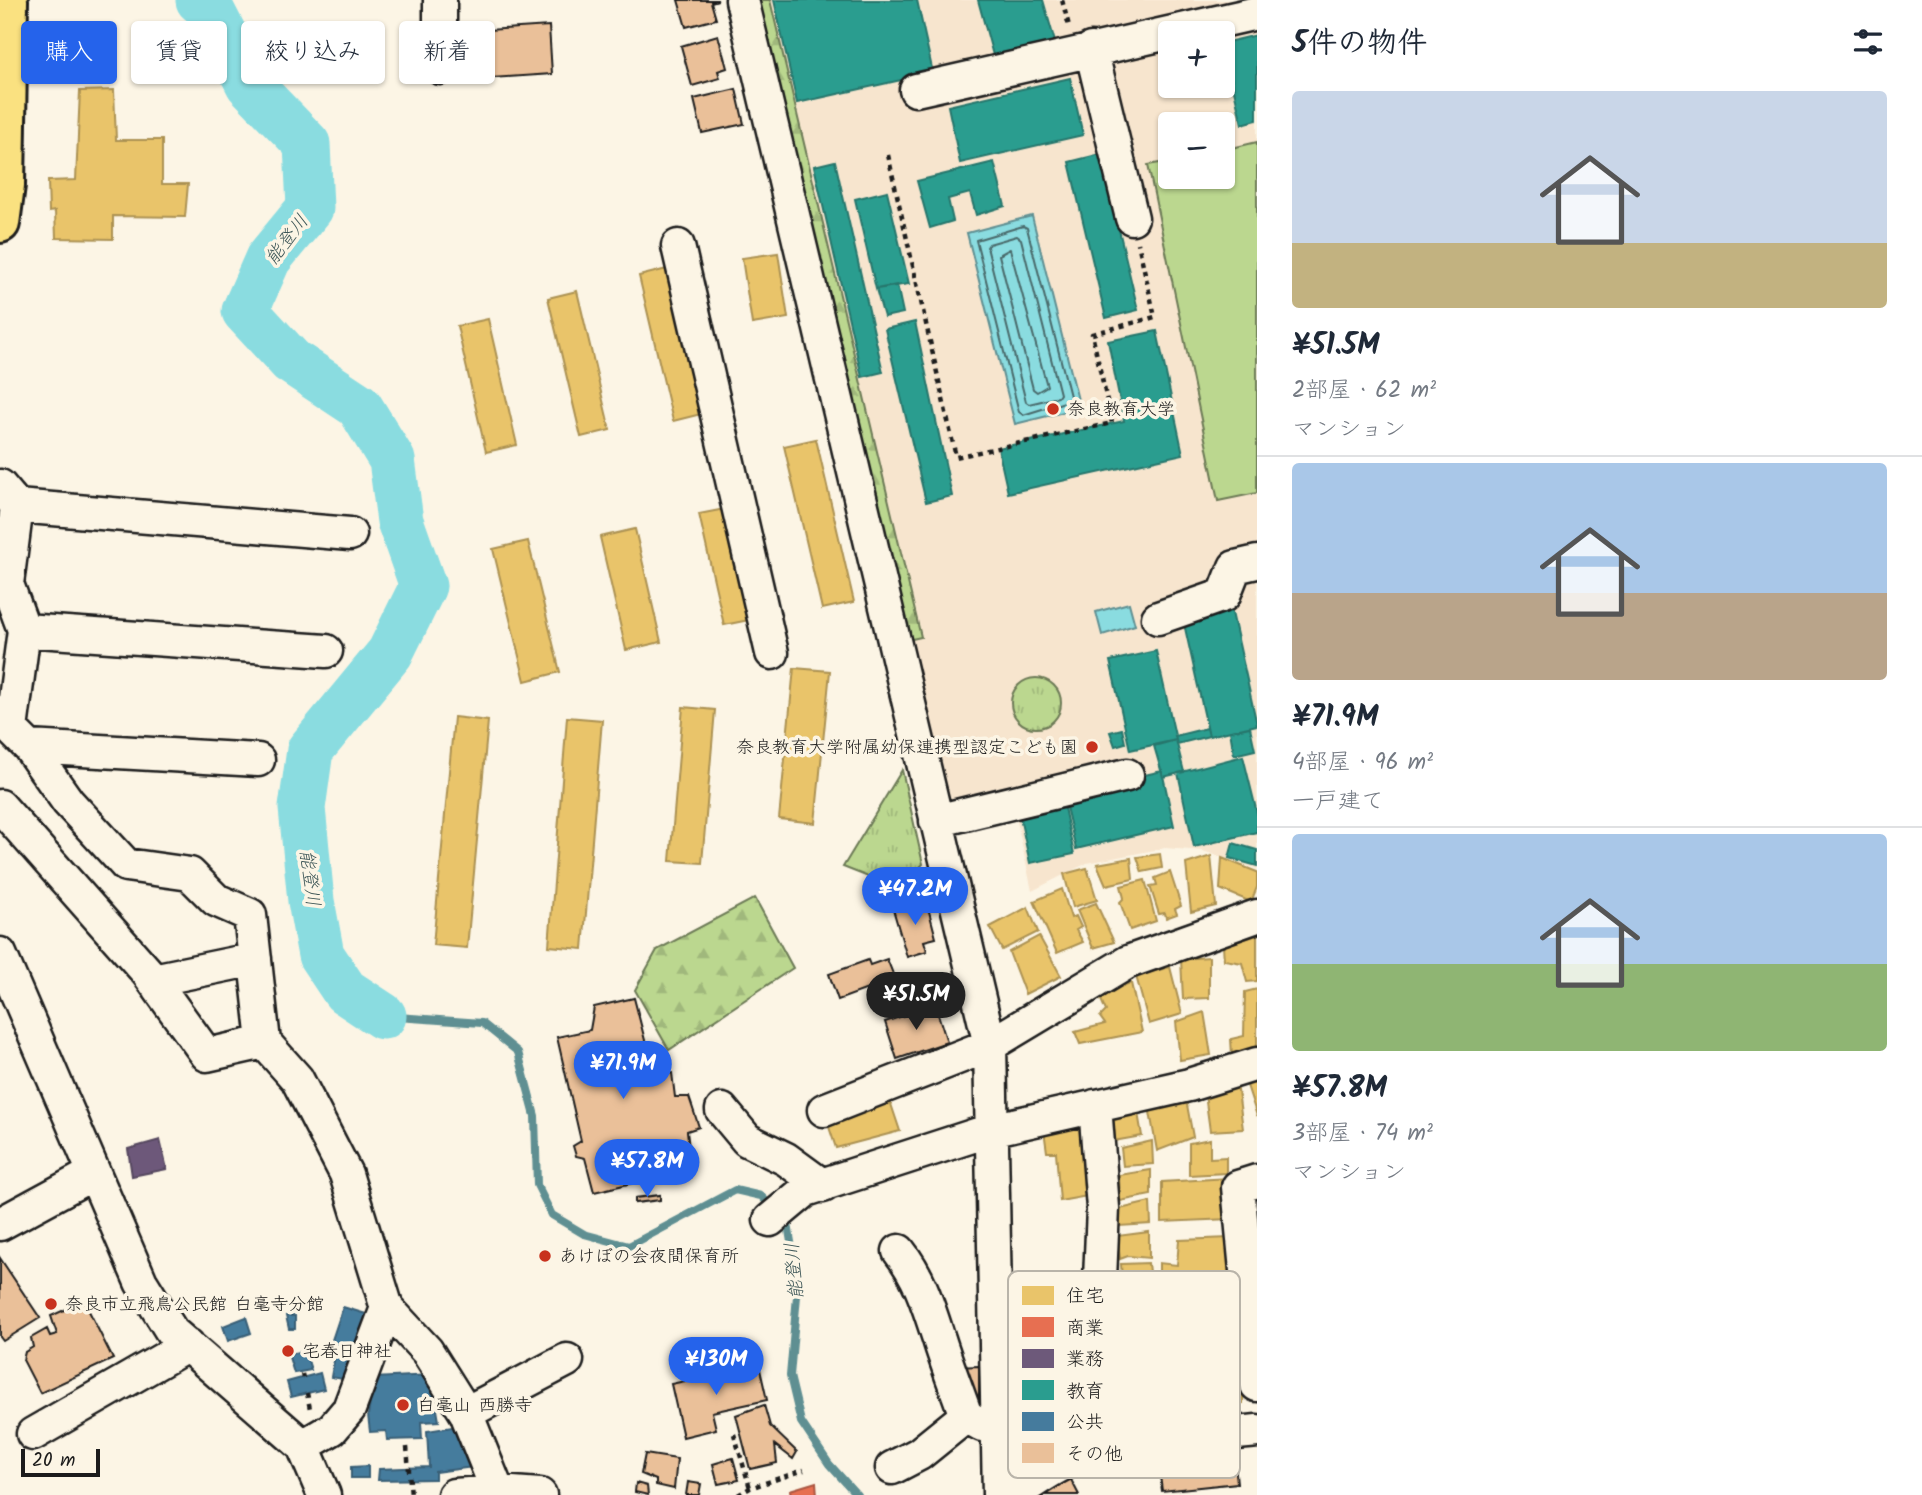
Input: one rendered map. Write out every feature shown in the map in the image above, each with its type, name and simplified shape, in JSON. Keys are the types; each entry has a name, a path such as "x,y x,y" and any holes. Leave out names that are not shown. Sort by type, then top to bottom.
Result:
{"main road":[{"path":"0,223 8,0"}],"street":[{"path":"440,0 440,21"},
{"path":"742,0 990,1045 999,1495"},
{"path":"916,90 1257,13"},
{"path":"1091,49 1132,218"},
{"path":"678,246 772,653"},
{"path":"350,534 8,496 7,584 23,630 11,729 29,747 68,802 126,865 190,874 216,900 250,915 264,1042 297,1079 345,1174 387,1308 427,1351 466,1413 498,1493"},
{"path":"1158,618 1224,595 1235,567 1257,562"},
{"path":"23,630 326,651"},
{"path":"29,747 258,760"},
{"path":"936,821 1127,775"},
{"path":"0,806 153,980 207,1055 264,1042"},
{"path":"824,1110 990,1045 1128,962 1257,916"},
{"path":"0,954 141,1282 172,1332 303,1446 324,1495"},
{"path":"153,980 255,959"},
{"path":"770,1220 814,1188 991,1130 1189,1085 1257,1064"},
{"path":"1095,1106 1103,1208 1100,1271"},
{"path":"722,1110 747,1140 786,1158 814,1188"},
{"path":"0,1224 94,1173"},
{"path":"1257,1181 1238,1187 1257,1385"},
{"path":"900,1251 914,1270 929,1300 939,1339 966,1416 996,1433"},
{"path":"303,1446 332,1429 349,1409 387,1308"},
{"path":"997,1318 1008,1320"},
{"path":"33,1434 188,1345"},
{"path":"466,1413 568,1360"},
{"path":"892,1468 919,1454 966,1416"},
{"path":"1014,1495 1038,1478"},
{"path":"454,1495 540,1495"}],"path":[{"path":"888,155 956,457 1112,423 1092,334 1155,317 1132,218"},
{"path":"307,1393 311,1414"},
{"path":"734,1434 750,1488"},
{"path":"407,1447 411,1495"},
{"path":"738,1495 750,1488 804,1470"}],"shaded area":[{"name":"奈良教育大学","path":"754,0 1257,0 1257,869 1203,851 1165,848 1087,863 1032,891 1013,803 944,819"}],"green space":[{"path":"754,0 770,0 921,637 903,641"},
{"path":"1257,142 1257,493 1218,501 1148,165 1158,163 1158,189 1235,189 1235,147"},
{"path":"1036,678 1054,685 1061,703 1054,721 1036,728 1018,721 1011,703 1018,685"},
{"path":"902,770 923,864 884,906 878,900 876,880 843,867"},
{"path":"755,898 793,968 669,1050 635,990 657,950"}],"water":[{"path":"1032,216 1080,408 1015,424 967,233"},
{"path":"1129,603 1135,625 1102,635 1096,612"}],"building: 住宅":[{"path":"114,90 116,140 162,140 162,184 188,184 185,217 113,216 113,239 56,238 55,211 49,212 48,181 76,180 80,91"},
{"path":"778,253 788,318 752,324 742,258"},
{"path":"671,268 705,413 673,421 639,276"},
{"path":"577,291 610,430 581,437 548,298"},
{"path":"488,319 517,445 486,452 457,326"},
{"path":"816,439 854,602 822,609 784,446"},
{"path":"730,508 754,619 724,625 699,514"},
{"path":"635,529 661,642 626,650 600,537"},
{"path":"528,541 560,672 525,681 493,549"},
{"path":"794,668 830,671 815,823 779,819"},
{"path":"683,707 715,710 702,863 670,861"},
{"path":"454,717 488,721 467,948 433,945"},
{"path":"567,717 602,720 583,949 549,946"},
{"path":"1160,854 1162,868 1142,872 1137,857"},
{"path":"1211,856 1216,906 1191,912 1186,864"},
{"path":"1131,858 1133,879 1106,885 1097,864"},
{"path":"1222,858 1257,872 1257,887 1251,902 1220,889"},
{"path":"1087,868 1097,900 1073,907 1064,874"},
{"path":"1170,872 1181,906 1175,909 1177,914 1166,918 1165,913 1159,914 1150,886 1157,885 1155,878"},
{"path":"1145,880 1156,921 1130,930 1120,902 1124,898 1121,886"},
{"path":"1062,889 1071,918 1076,916 1081,927 1076,930 1083,942 1057,953 1034,901"},
{"path":"1096,903 1114,942 1093,948 1077,910"},
{"path":"1028,907 1038,932 1002,950 990,927"},
{"path":"1257,935 1257,981 1247,982 1242,963 1224,960 1223,946"},
{"path":"1039,936 1061,976 1025,994 1009,952"},
{"path":"1209,957 1209,998 1183,999 1181,959"},
{"path":"1170,967 1182,1014 1149,1024 1136,976"},
{"path":"1131,983 1142,1032 1080,1044 1075,1032 1105,1024 1100,1017 1106,1011 1098,993"},
{"path":"1257,989 1257,1051 1232,1055 1231,1039 1244,1036 1245,992"},
{"path":"1204,1012 1211,1055 1180,1060 1176,1022"},
{"path":"1257,1071 1257,1116 1244,1076"},
{"path":"1237,1083 1243,1129 1210,1131 1204,1087"},
{"path":"1185,1094 1193,1137 1157,1151 1148,1101"},
{"path":"890,1101 900,1131 836,1148 826,1118 848,1116"},
{"path":"1137,1107 1142,1136 1108,1142 1103,1112"},
{"path":"1087,1114 1093,1195 1060,1201 1056,1152 1047,1152 1043,1123"},
{"path":"1210,1139 1210,1158 1226,1157 1226,1173 1189,1175 1189,1143"},
{"path":"1152,1141 1153,1164 1123,1166 1121,1148"},
{"path":"1151,1170 1151,1195 1120,1201 1119,1175"},
{"path":"1229,1178 1230,1219 1162,1222 1162,1182"},
{"path":"1150,1202 1151,1224 1119,1226 1120,1209"},
{"path":"1149,1232 1149,1258 1128,1256 1120,1259 1117,1236"},
{"path":"1230,1238 1233,1271 1159,1271 1159,1263 1177,1265 1179,1240"},
{"path":"1148,1263 1149,1271 1121,1271 1121,1264"},
{"path":"1240,1371 1244,1371 1243,1403 1240,1403"}],"building: 商業":[{"path":"816,1482 817,1495 791,1495 790,1490"}],"building: 業務":[{"path":"160,1140 167,1169 132,1176 128,1149"}],"building: 教育":[{"path":"774,0 917,0 933,73 797,103"},
{"path":"978,0 1043,0 1055,42 994,59"},
{"path":"1257,35 1257,120 1242,124 1235,94 1235,40"},
{"path":"1070,78 1083,135 960,163 948,106"},
{"path":"1101,154 1138,310 1106,318 1069,162"},
{"path":"835,161 883,372 862,377 814,166"},
{"path":"994,162 1005,206 976,215 970,193 948,199 953,221 930,228 917,181"},
{"path":"887,191 909,284 876,289 855,199"},
{"path":"897,285 903,313 884,317 876,289"},
{"path":"915,322 952,496 926,502 885,329"},
{"path":"1157,331 1183,454 1008,493 998,448 1124,421 1108,341"},
{"path":"1229,599 1257,725 1209,736 1181,610"},
{"path":"1156,651 1176,740 1130,750 1110,661"},
{"path":"1250,727 1255,750 1234,755 1230,731"},
{"path":"1207,728 1209,736 1177,744 1175,736"},
{"path":"1122,729 1125,743 1115,746 1110,732"},
{"path":"1176,740 1184,772 1163,777 1154,746"},
{"path":"1243,756 1257,813 1257,832 1194,847 1178,773"},
{"path":"1162,771 1174,826 1076,849 1063,794"},
{"path":"1063,803 1074,854 1030,863 1019,813"},
{"path":"1233,843 1257,850 1257,866 1229,858"}],"building: 公共":[{"path":"343,1307 366,1314 360,1351 349,1380 331,1377 335,1355 330,1354 332,1340"},
{"path":"286,1316 295,1316 295,1329 289,1329"},
{"path":"246,1317 251,1333 228,1341 223,1326"},
{"path":"305,1351 311,1370 294,1373 288,1354"},
{"path":"320,1373 324,1389 291,1397 287,1382"},
{"path":"431,1375 439,1421 421,1422 422,1439 387,1440 386,1431 370,1432 368,1415 374,1378"},
{"path":"458,1426 474,1467 435,1472 435,1479 378,1480 379,1469 429,1467 427,1431"},
{"path":"368,1466 368,1478 351,1478 351,1467"}],"building: その他":[{"path":"678,0 718,0 711,2 716,19 686,27"},
{"path":"549,26 552,74 495,78 495,30"},
{"path":"718,35 727,68 718,71 720,78 692,86 681,46"},
{"path":"736,89 744,124 702,133 694,99"},
{"path":"926,900 936,938 924,941 927,951 907,957 893,909"},
{"path":"887,959 895,979 838,1000 829,974 868,960 870,965"},
{"path":"634,998 654,1075 672,1073 675,1097 689,1097 699,1127 687,1131 689,1148 673,1152 675,1173 594,1192 585,1158 576,1156 573,1146 581,1141 557,1037 590,1030 594,1007"},
{"path":"935,1005 947,1042 897,1059 885,1022"},
{"path":"660,1195 660,1200 635,1203 635,1198"},
{"path":"0,1258 40,1318 3,1341 0,1337"},
{"path":"84,1301 113,1359 40,1393 23,1360 25,1352 33,1347 31,1338 47,1329 50,1336 57,1334 51,1316"},
{"path":"759,1365 767,1400 712,1412 716,1429 683,1437 671,1384"},
{"path":"979,1366 979,1403 971,1403 957,1367"},
{"path":"764,1405 770,1426 797,1452 793,1459 775,1445 777,1463 750,1469 736,1415"},
{"path":"645,1454 677,1459 674,1489 656,1485 656,1480 641,1474"},
{"path":"733,1458 739,1480 718,1484 713,1464"},
{"path":"1059,1478 1070,1478 1079,1495 1035,1495"},
{"path":"1160,1478 1236,1478 1237,1483 1162,1491"},
{"path":"688,1482 701,1484 699,1495 686,1495"},
{"path":"636,1483 647,1486 648,1495 635,1492"}],"waterway":[{"name":"能登川","path":"199,0 211,10 249,84 307,144 310,208 268,259 245,311 291,361 359,406 392,460 400,521 423,586 390,653 310,750 302,808 311,901 321,955 345,991 383,1016"},
{"name":"能登川","path":"383,1016 482,1023 518,1052 535,1116 537,1185 552,1215 584,1234 629,1246 735,1190 761,1196 773,1208"},
{"name":"能登川","path":"782,1217 788,1224 798,1284 790,1376 801,1422 829,1464 857,1495"}],"place":[{"name":"奈良教育大学","path":"1053,409"},
{"name":"奈良教育大学附属幼保連携型認定こども園","path":"1092,747"},
{"name":"あけぼの会夜間保育所","path":"545,1256"},
{"name":"奈良市立飛鳥公民館 白毫寺分館","path":"51,1304"},
{"name":"宅春日神社","path":"288,1351"},
{"name":"白毫山 西勝寺","path":"403,1405"}]}
